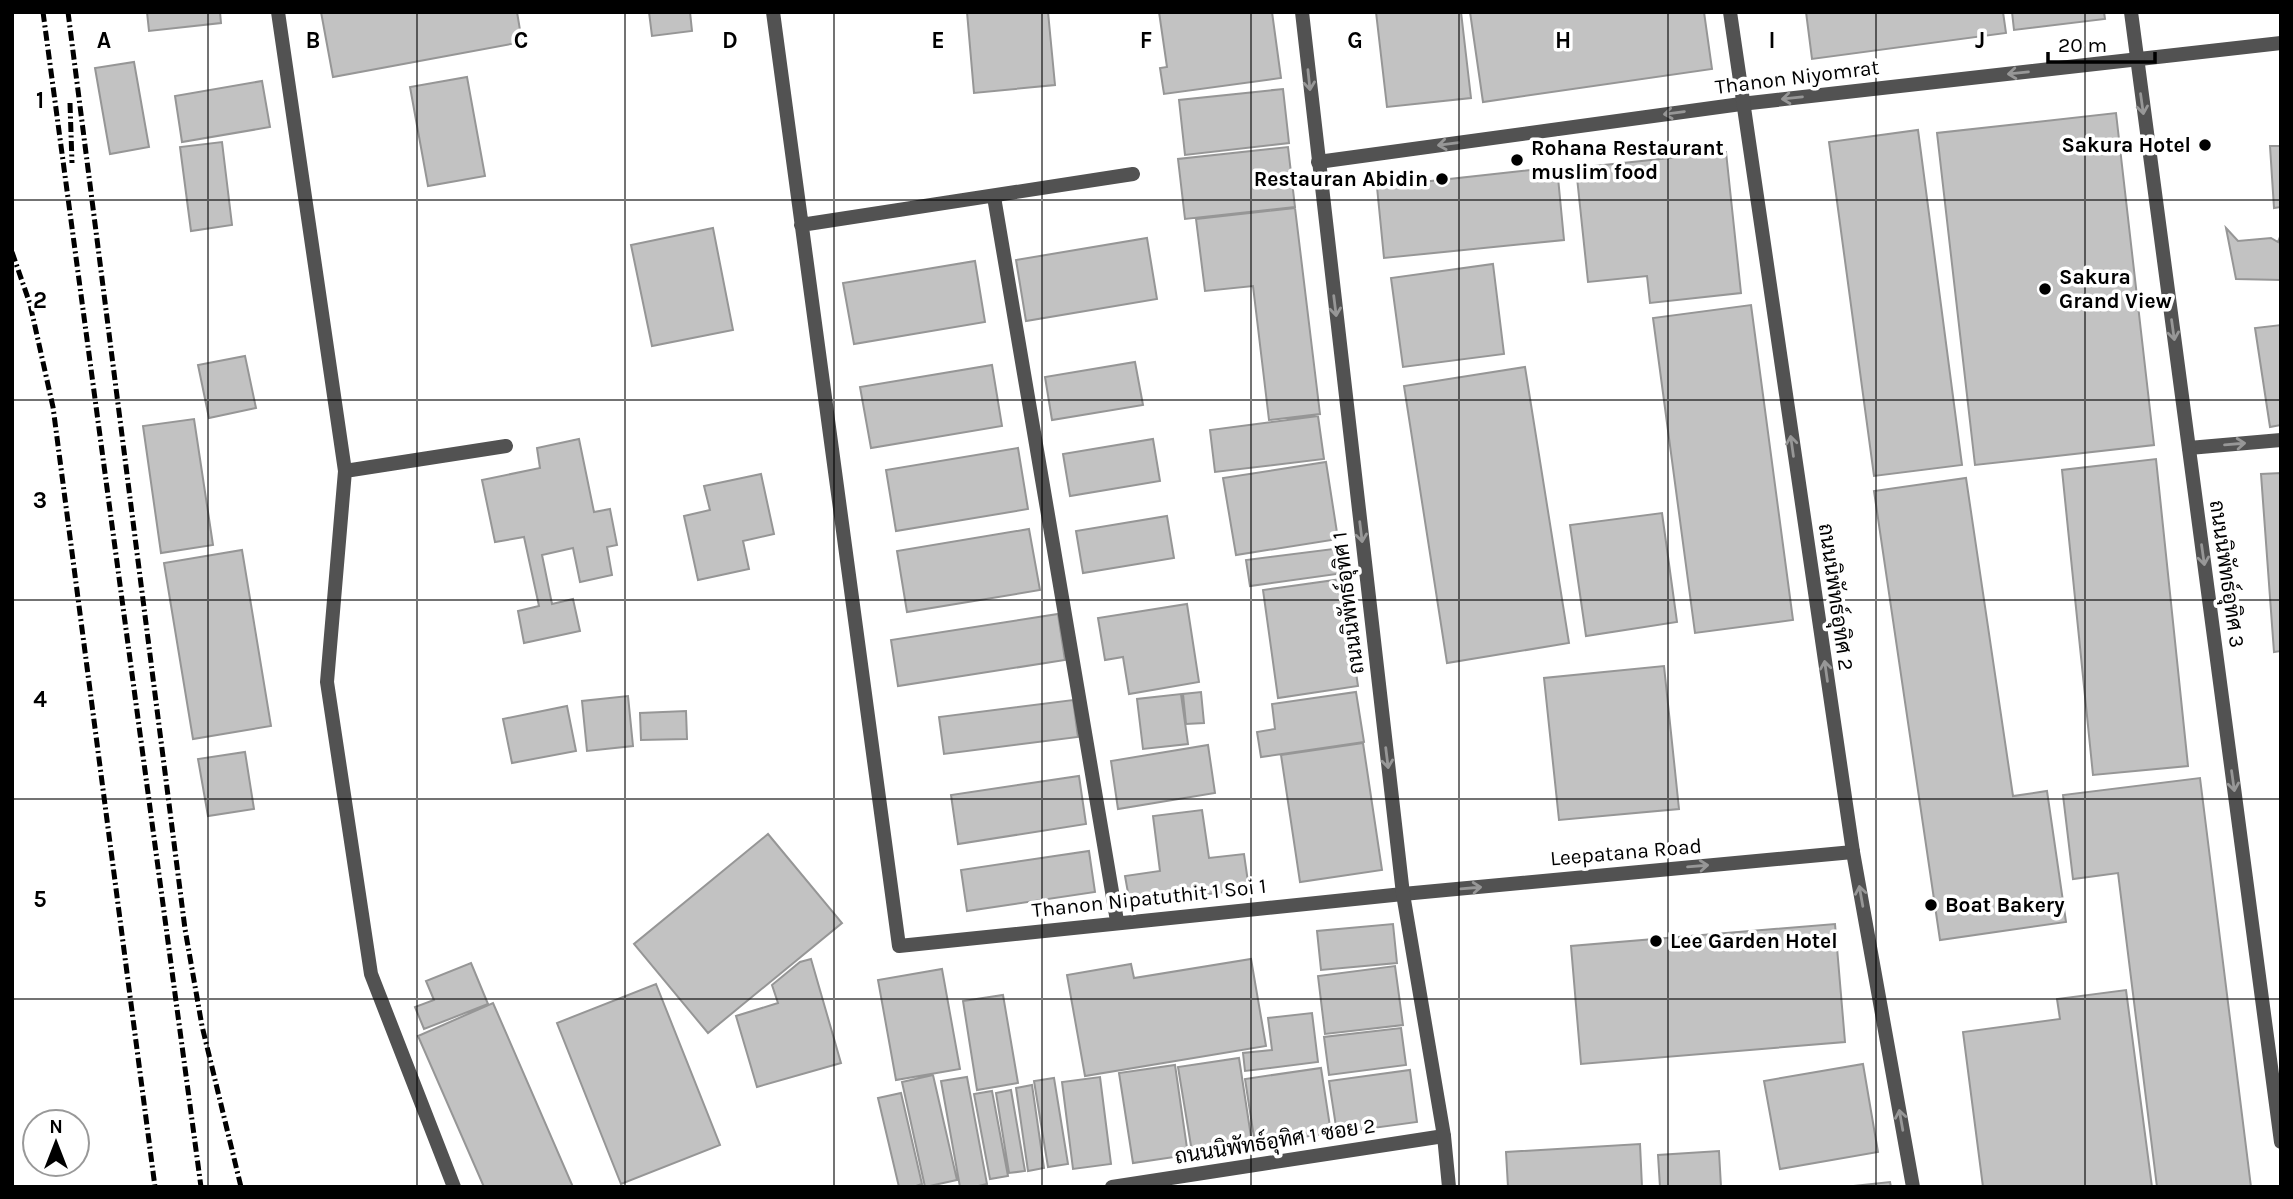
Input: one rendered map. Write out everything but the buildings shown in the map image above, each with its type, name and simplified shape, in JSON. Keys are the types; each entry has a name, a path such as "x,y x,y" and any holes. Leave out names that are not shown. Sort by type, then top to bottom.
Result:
{"street":[{"path":"278,12 345,471 327,682 371,974 454,1187"},
{"path":"773,12 801,225 1133,174"},
{"name":"ถนนนิพัทธ์อุทิศ 1","path":"1302,12 1403,894 1444,1136 1449,1187"},
{"name":"ถนนนิพัทธ์อุทิศ 2","path":"1730,12 1741,104 1853,852 1913,1187"},
{"name":"ถนนนิพัทธ์อุทิศ 3","path":"2132,12 2136,61 2277,1071 2281,1142"},
{"name":"Thanon Niyomrat","path":"1318,162 1741,104 2281,43"},
{"path":"995,197 1117,921"},
{"name":"Thanon Nipatuthit 1 Soi 1","path":"801,225 899,946 1117,921 1403,894"},
{"path":"2189,448 2281,440"},
{"path":"345,471 506,446"},
{"name":"Leepatana Road","path":"1403,894 1853,852"},
{"name":"ถนนนิพัทธ์อุทิศ 1 ซอย 2","path":"1112,1187 1444,1136"}],"railway":[{"path":"43,12 201,1187"},
{"path":"68,12 185,929 202,1026 241,1187"},
{"path":"70,103 72,163"},
{"path":"12,252 30,304 53,407 155,1187"}],"place":[{"name":"Sakura Hotel","path":"2205,145"},
{"name":"Rohana Restaurant muslim food","path":"1517,160"},
{"name":"Restauran Abidin","path":"1442,179"},
{"name":"Sakura Grand View","path":"2045,289"},
{"name":"Boat Bakery","path":"1931,905"},
{"name":"Lee Garden Hotel","path":"1656,941"}]}
